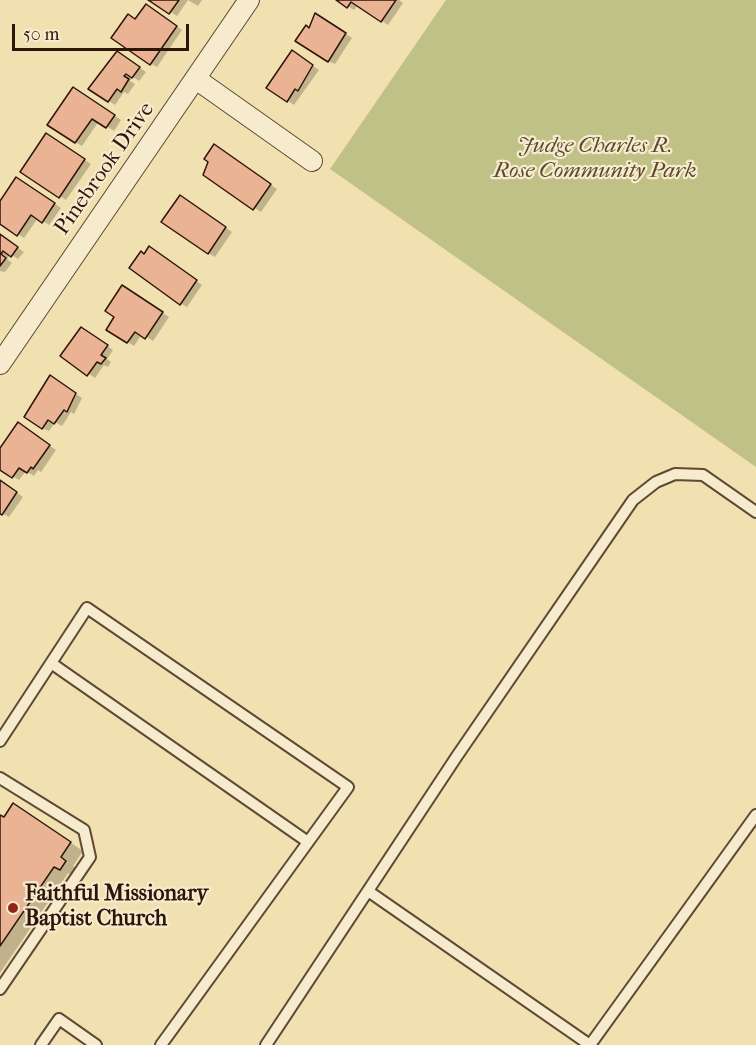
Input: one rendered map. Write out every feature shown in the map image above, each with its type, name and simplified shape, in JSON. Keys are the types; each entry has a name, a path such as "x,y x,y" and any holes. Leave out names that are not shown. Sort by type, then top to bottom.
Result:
{"street":[{"name":"Pinebrook Drive","path":"0,364 249,0"},
{"path":"196,79 312,161"}],"lane":[{"path":"266,1045 457,756 633,500 656,482 675,474 703,475 756,512"},
{"path":"0,741 87,608 348,787 161,1045"},
{"path":"51,663 308,842"},
{"path":"0,778 84,830 90,857 0,989"},
{"path":"369,891 590,1045 756,815"},
{"path":"41,1045 59,1019 96,1045"}],"green space":[{"name":"Judge Charles R. Rose Community Park","path":"446,0 756,0 756,467 330,169"}],"building":[{"path":"148,0 179,0 169,14"},
{"path":"336,0 396,0 381,22 351,2 347,8"},
{"path":"146,4 177,26 150,65 111,38 128,14 135,19"},
{"path":"315,13 346,33 328,62 295,41 306,25 309,28"},
{"path":"292,50 313,65 298,91 295,89 287,102 266,88"},
{"path":"117,51 140,67 132,78 126,74 124,76 129,79 121,92 117,89 108,102 88,89"},
{"path":"73,87 115,115 106,128 92,119 75,143 47,125"},
{"path":"46,133 85,159 59,198 20,172"},
{"path":"214,144 271,184 253,210 203,175 208,162 204,159"},
{"path":"16,177 55,203 42,223 31,215 17,236 0,224 0,201"},
{"path":"180,195 226,227 208,254 161,222"},
{"path":"0,234 18,247 11,257 3,251 1,254 6,258 0,266"},
{"path":"149,246 197,280 180,305 129,268 141,251 144,254"},
{"path":"122,285 163,312 145,339 135,332 127,343 106,330 114,317 105,311"},
{"path":"81,327 108,345 101,355 106,358 101,364 97,362 87,376 60,356"},
{"path":"50,375 76,393 67,412 64,410 54,424 48,420 42,429 24,417"},
{"path":"18,422 50,445 33,469 31,467 27,473 19,468 12,478 0,470 0,448"},
{"path":"0,480 17,492 2,515 0,514"},
{"name":"Faithful Missionary Baptist Church","path":"13,803 71,842 61,857 66,861 60,870 54,867 0,946 0,815 4,817"}],"place":[{"name":"Faithful Missionary Baptist Church","path":"13,908"}]}
